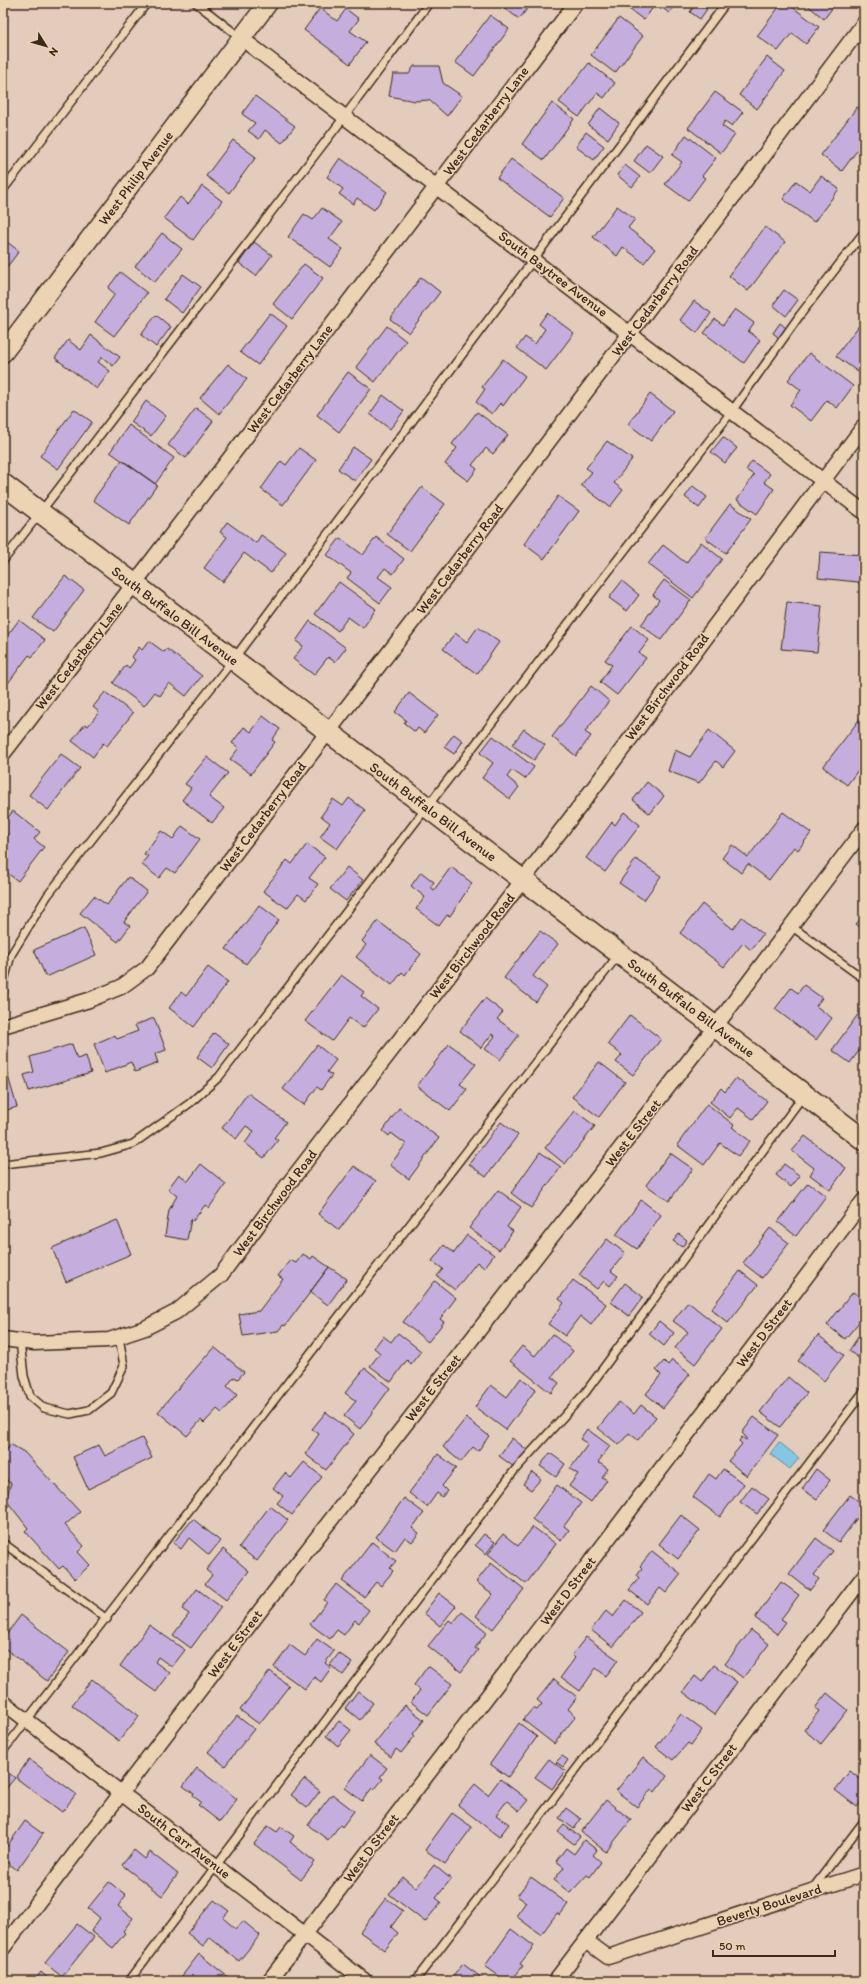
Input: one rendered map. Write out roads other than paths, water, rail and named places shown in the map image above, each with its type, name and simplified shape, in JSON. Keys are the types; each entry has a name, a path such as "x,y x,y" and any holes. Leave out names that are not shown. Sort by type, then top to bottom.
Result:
{"main road":[{"name":"South Buffalo Bill Avenue","path":"3,484 864,1140"}],"street":[{"name":"West Philip Avenue","path":"3,353 268,3"},
{"name":"West Cedarberry Lane","path":"3,754 576,3"},
{"name":"West Cedarberry Road","path":"3,1026 89,1000 121,987 147,968 328,732 864,23"},
{"name":"South Baytree Avenue","path":"241,38 533,258 864,512"},
{"name":"West Birchwood Road","path":"3,1339 34,1343 110,1340 145,1328 176,1312 221,1275 290,1180 523,880 864,426"},
{"name":"West E Street","path":"3,1948 122,1794 263,1607 715,1027 864,829"},
{"name":"West D Street","path":"269,1981 621,1522 864,1200"},
{"name":"West C Street","path":"555,1981 864,1576"},
{"name":"South Carr Avenue","path":"3,1702 365,1981"},
{"name":"Beverly Boulevard","path":"586,1941 608,1957 864,1874"}],"lane":[{"path":"3,190 147,3"},
{"path":"196,3 241,38"},
{"path":"3,561 345,116 428,3"},
{"path":"3,995 4,981 11,955 48,895 233,660 533,258 726,3"},
{"path":"3,1164 102,1153 133,1144 190,1103 219,1077 732,411 800,315 864,232"},
{"path":"791,926 864,979"},
{"path":"3,1751 107,1619 619,954"},
{"path":"129,1981 514,1471 585,1393 804,1094"},
{"path":"20,1341 24,1376 30,1396 44,1408 70,1414 89,1410 111,1393 124,1366 119,1337"},
{"path":"415,1981 864,1391"},
{"path":"3,1542 107,1619"},
{"path":"812,1891 864,1821"}],"water":[{"path":"779,1442 799,1458 790,1469 770,1454"}]}
